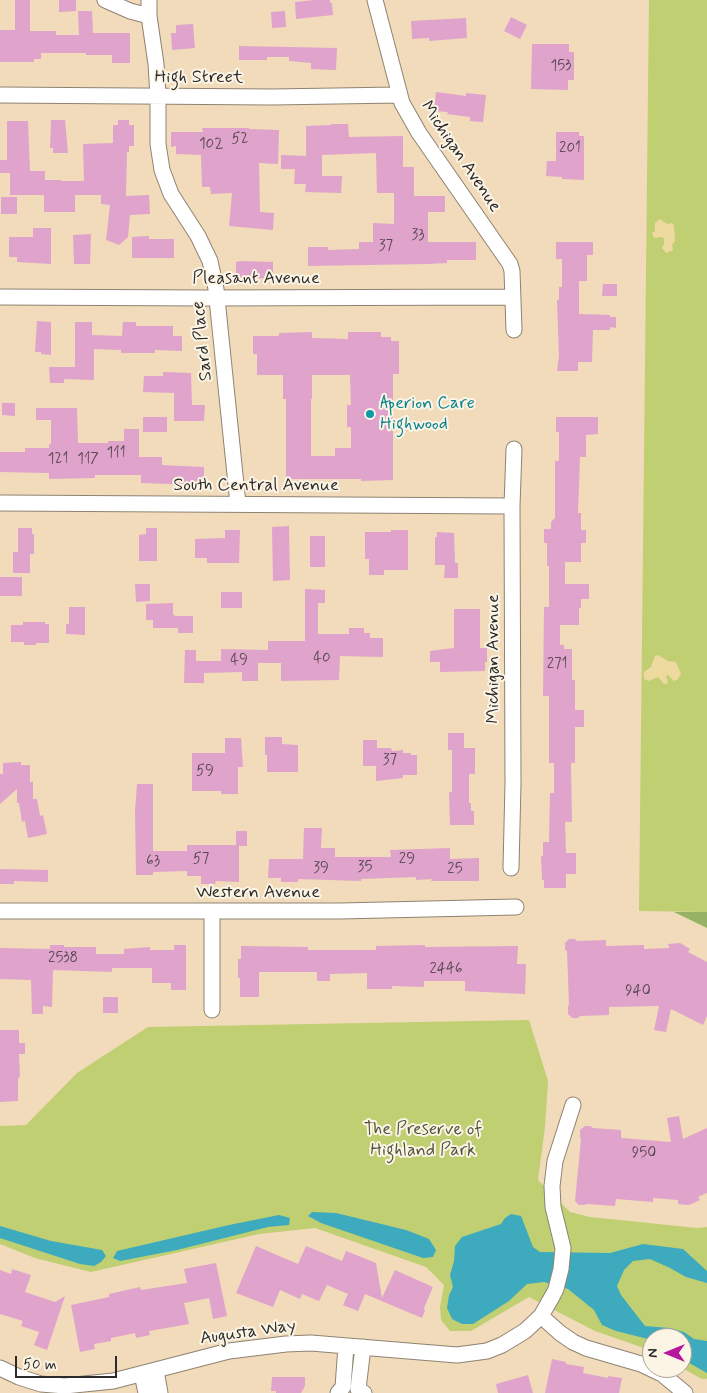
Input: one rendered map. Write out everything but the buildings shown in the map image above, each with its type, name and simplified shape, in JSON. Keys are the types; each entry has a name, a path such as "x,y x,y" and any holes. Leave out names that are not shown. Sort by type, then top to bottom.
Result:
{"street":[{"path":"106,0 130,11 149,16"},
{"name":"Sard Place","path":"149,0 149,16 156,64 158,144 162,170 171,194 198,236 210,261 218,298 238,504"},
{"name":"Michigan Avenue","path":"374,0 398,95 419,133 510,264 512,271 514,330"},
{"name":"High Street","path":"0,95 398,95"},
{"name":"Pleasant Avenue","path":"0,297 512,297"},
{"name":"Michigan Avenue","path":"511,868 513,783 512,506 514,449"},
{"name":"South Central Avenue","path":"0,502 512,506"},
{"name":"Western Avenue","path":"0,911 340,911 516,907"},
{"path":"212,911 212,1010"},
{"name":"Augusta Way","path":"0,1368 41,1384 65,1386 106,1382 245,1348 311,1343 457,1355 487,1351 526,1331 541,1316 554,1295 561,1269 563,1248 553,1207 552,1186 555,1161 573,1105"},
{"path":"541,1316 573,1342 586,1348 641,1364 662,1374 686,1393"},
{"path":"338,1393 343,1387 346,1346"},
{"path":"363,1347 358,1389 364,1393"},
{"path":"146,1393 149,1372"},
{"path":"149,1372 160,1393"}],"green space":[{"path":"649,0 707,0 707,912 639,911"},
{"path":"674,912 707,912 707,928"},
{"name":"The Preserve of Highland Park","path":"529,1020 548,1081 545,1127 538,1180 570,1212 590,1217 697,1228 707,1227 707,1379 702,1379 692,1374 692,1328 642,1328 642,1347 595,1331 529,1297 471,1331 450,1331 441,1320 440,1307 444,1285 426,1267 315,1228 259,1234 91,1272 35,1258 0,1244 0,1126 26,1125 77,1073 148,1027"}],"sand":[{"path":"660,219 667,224 672,223 674,225 675,241 672,245 673,250 666,253 662,248 664,239 662,237 654,238 652,233 655,231 655,223"},
{"path":"658,655 668,661 676,662 681,674 677,680 674,681 668,675 666,676 668,682 666,684 658,677 649,681 644,679 644,672 651,667 655,656"}],"water":[{"path":"312,1212 336,1213 406,1230 429,1239 436,1250 433,1257 423,1258 321,1223 308,1216"},
{"path":"511,1214 521,1216 533,1247 540,1252 610,1253 643,1244 683,1249 707,1271 707,1283 686,1277 650,1259 633,1261 624,1270 617,1286 621,1295 645,1326 670,1328 642,1328 642,1338 616,1331 602,1325 594,1310 568,1289 544,1282 527,1284 509,1301 473,1324 462,1324 452,1319 447,1308 449,1295 453,1287 450,1275 454,1261 455,1246 462,1237 501,1224"},
{"path":"279,1215 290,1218 289,1225 268,1227 177,1250 120,1261 113,1258 117,1251"},
{"path":"0,1226 51,1241 102,1250 106,1256 94,1266 80,1264 0,1238"},
{"path":"692,1338 707,1341 707,1373 692,1365"}],"place":[{"name":"Aperion Care Highwood","path":"370,414"}]}
